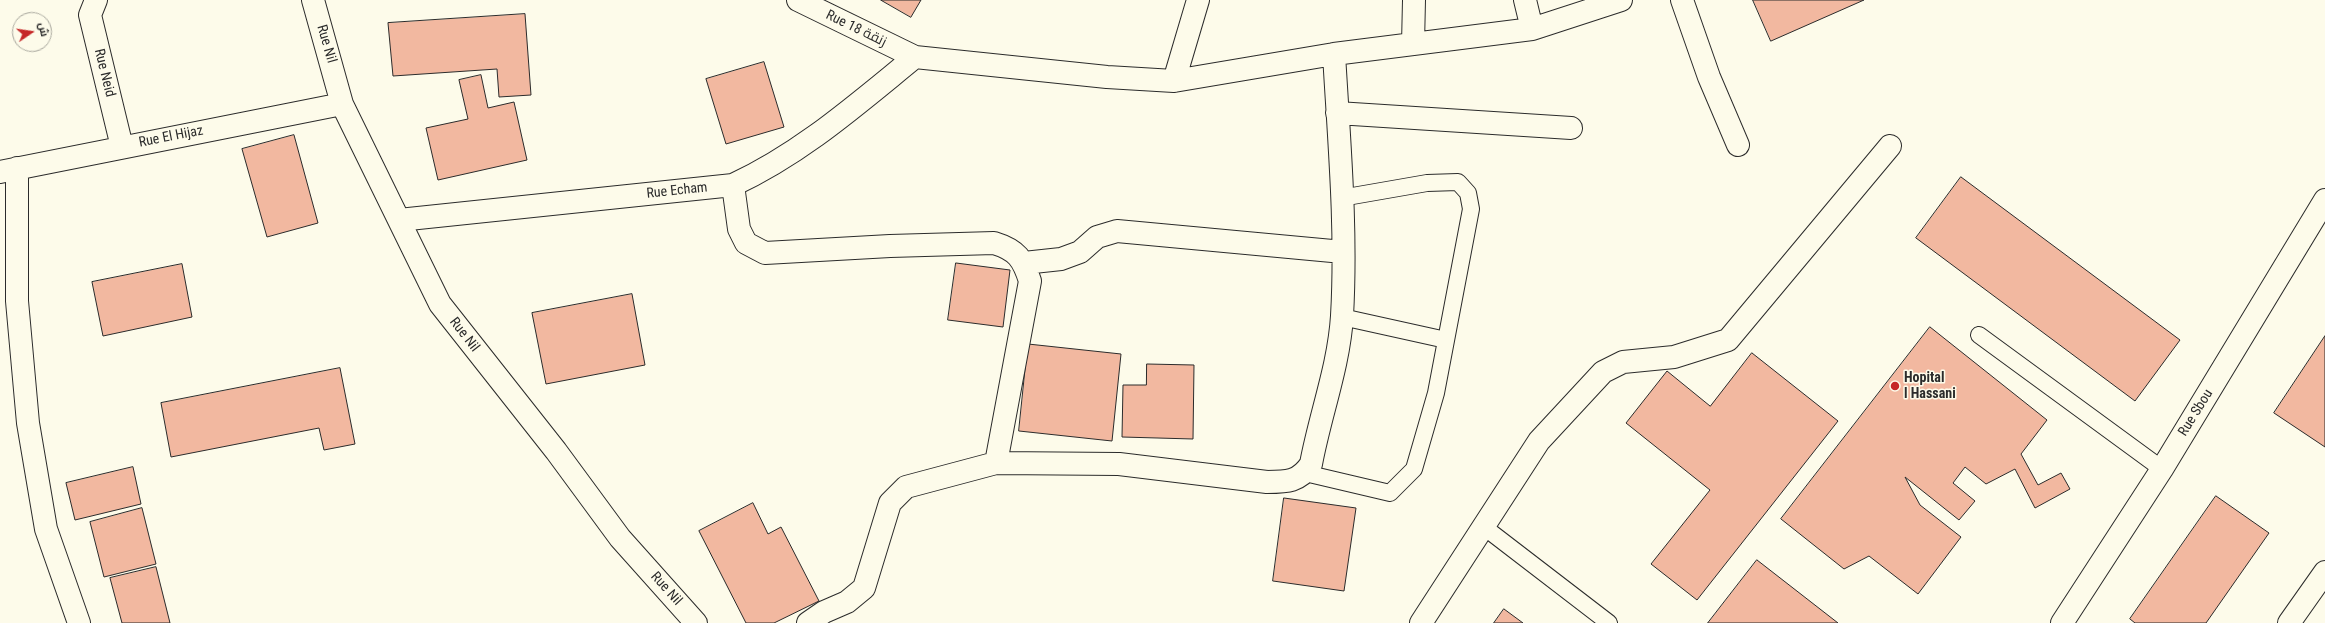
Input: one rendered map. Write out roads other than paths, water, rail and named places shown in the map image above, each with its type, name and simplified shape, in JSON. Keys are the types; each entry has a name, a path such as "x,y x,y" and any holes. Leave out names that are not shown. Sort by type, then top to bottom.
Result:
{"street":[{"name":"Rue Neid","path":"96,0 90,15 122,147"},
{"name":"Rue Nil","path":"313,0 342,104 440,304 556,451 620,538 696,623"},
{"name":"Rue 18 زنقة","path":"798,0 915,57"},
{"path":"1174,81 1198,0"},
{"path":"1413,44 1414,0"},
{"path":"1525,0 1532,29"},
{"path":"915,57 1107,77 1174,81 1334,54 1532,29 1621,0"},
{"path":"1682,0 1709,77 1738,145"},
{"path":"808,623 824,612 847,602 864,588 890,503 906,487 996,464 1119,464 1267,482 1291,482 1304,473 1310,464 1332,375 1342,317 1342,198 1334,54"},
{"name":"Rue Echam","path":"399,220 733,186 772,166 813,140 915,57"},
{"name":"Rue El Hijaz","path":"9,170 342,104"},
{"path":"1338,113 1571,128"},
{"path":"1421,623 1539,441 1604,372 1623,362 1674,357 1728,340 1890,146"},
{"path":"9,170 17,301 28,423 46,529 79,623"},
{"path":"733,186 739,229 746,243 765,253 890,246 994,244 1010,248 1024,263 1030,281 996,464"},
{"name":"Rue Sbou","path":"2062,623 2162,469 2325,200"},
{"path":"1024,263 1061,259 1080,252 1097,237 1117,231 1343,252"},
{"path":"2289,623 2325,572"}],"lane":[{"path":"1304,473 1390,493 1414,469 1436,393 1471,209 1468,193 1458,182 1427,183 1342,198"},
{"path":"1342,317 1446,340"},
{"path":"1979,335 2162,469"},
{"path":"1484,527 1609,623"}],"place":[{"name":"Hopital l Hassani","path":"1895,386"}]}
